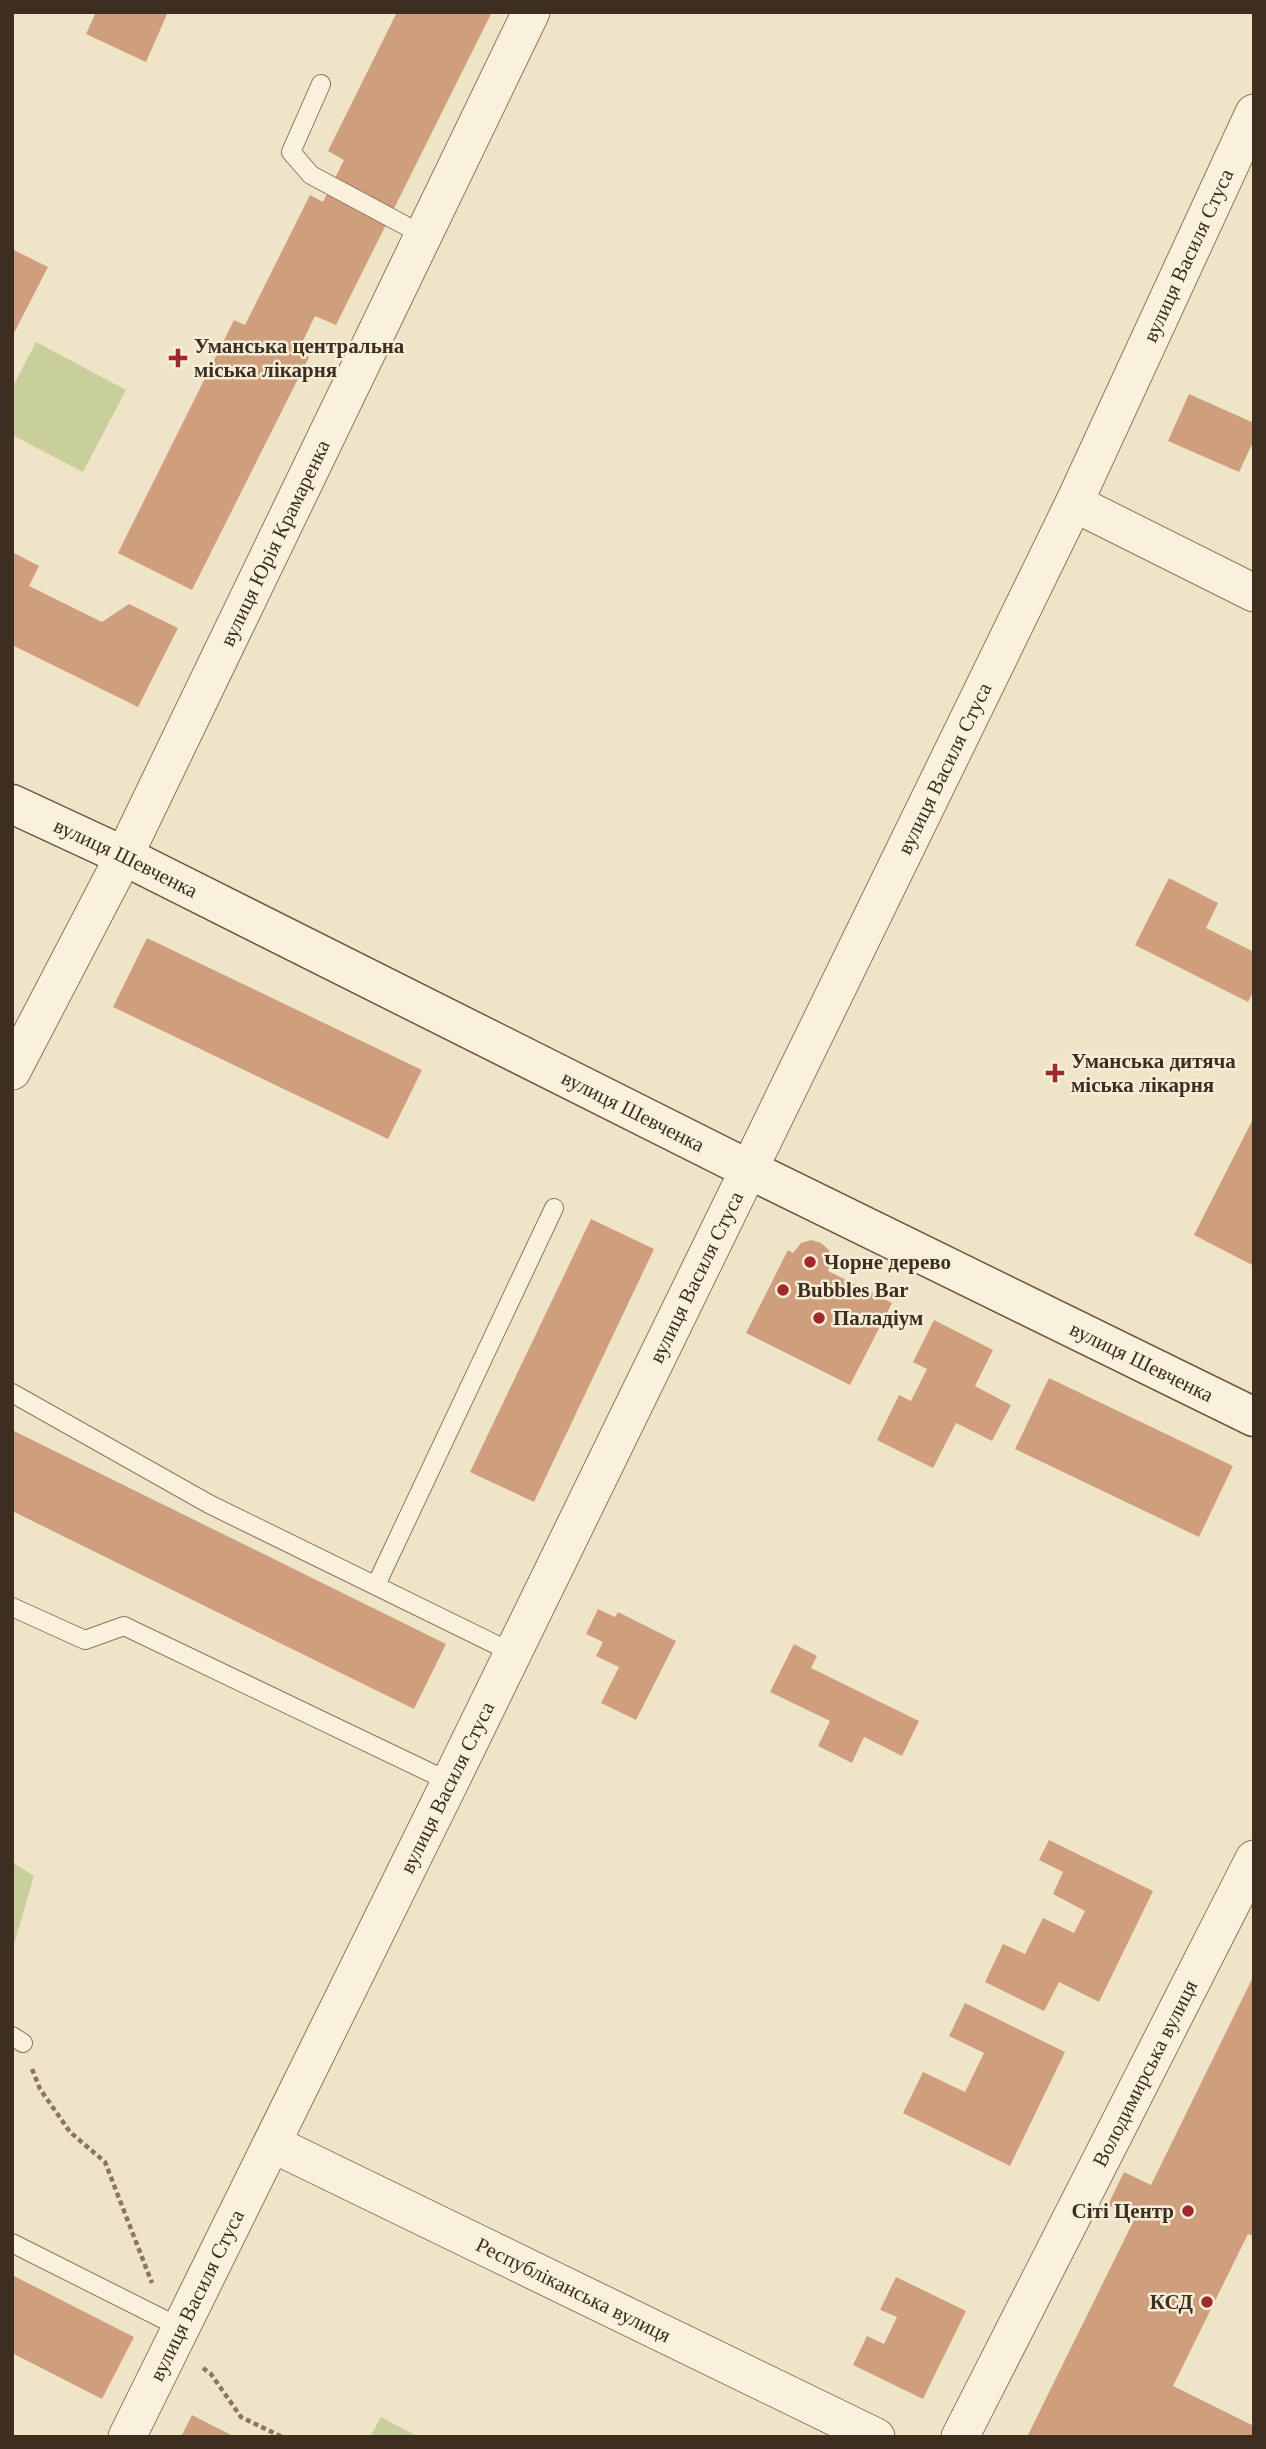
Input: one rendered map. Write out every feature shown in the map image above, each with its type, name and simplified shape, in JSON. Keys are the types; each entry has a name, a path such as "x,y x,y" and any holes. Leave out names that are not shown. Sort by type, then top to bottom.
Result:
{"street":[{"name":"вулиця Юрія Крамаренка","path":"12,1071 124,856 531,12"},
{"name":"вулиця Василя Стуса","path":"127,2437 170,2331 273,2144 1074,503 1254,113"},
{"path":"1074,503 1254,593"},
{"name":"вулиця Шевченка","path":"12,804 124,856 750,1170 1254,1417"},
{"name":"Володимирська вулиця","path":"960,2437 1254,1859"},
{"name":"Республіканська вулиця","path":"273,2144 876,2437"}],"lane":[{"path":"321,84 291,152 311,175 423,235"},
{"path":"376,1585 554,1208"},
{"path":"12,1392 209,1504 513,1653"},
{"path":"12,1606 85,1640 124,1626 450,1782"},
{"path":"12,2243 170,2331"}],"path":[{"path":"18,2039 40,2089 70,2132 105,2162 170,2331 211,2374 242,2417 282,2437"}],"green space":[{"path":"36,342 126,390 83,472 12,435 12,388"},
{"path":"12,1862 34,1876 12,1951"},
{"path":"381,2417 419,2437 370,2437"}],"building":[{"path":"96,12 168,12 146,62 86,34"},
{"path":"397,12 492,12 336,325 315,316 298,351 309,357 192,590 118,553 234,320 245,325 310,195 323,202 344,160 328,151"},
{"path":"12,249 48,267 12,337"},
{"path":"1189,394 1254,423 1254,440 1239,472 1168,441"},
{"path":"12,552 39,566 29,586 102,622 129,604 178,628 138,707 12,645"},
{"path":"1169,878 1218,903 1206,928 1254,952 1254,990 1248,1002 1135,945"},
{"path":"147,938 422,1070 388,1139 113,1007"},
{"path":"1254,1117 1254,1266 1194,1235"},
{"path":"591,1219 654,1249 534,1502 470,1472"},
{"name":"Паладіум","path":"811,1240 821,1243 829,1250 831,1260 828,1271 892,1303 850,1385 746,1333 788,1250 793,1253 801,1243"},
{"path":"934,1320 993,1350 975,1386 1011,1405 992,1441 956,1423 933,1468 877,1440 899,1395 911,1401 927,1369 913,1362"},
{"path":"1049,1378 1233,1466 1199,1537 1015,1449"},
{"path":"12,1430 446,1644 414,1709 12,1511"},
{"path":"598,1609 615,1617 618,1612 676,1641 636,1720 601,1703 619,1667 596,1656 603,1642 586,1634"},
{"path":"794,1644 817,1656 811,1668 919,1721 902,1756 864,1737 852,1763 818,1746 830,1721 770,1692"},
{"path":"1049,1840 1153,1891 1099,2002 1059,1982 1044,2011 985,1982 1003,1944 1025,1954 1043,1918 1074,1933 1085,1911 1053,1894 1063,1872 1039,1860"},
{"name":"Сіті Центр","path":"1254,1975 1254,2236 1248,2234 1173,2386 1254,2426 1254,2437 1027,2437 1135,2218 1108,2205 1124,2172 1151,2185"},
{"path":"965,2003 1065,2052 1010,2166 903,2113 923,2072 965,2092 984,2053 949,2036"},
{"path":"12,2275 134,2337 102,2399 12,2353"},
{"path":"896,2277 966,2311 923,2399 853,2365 867,2336 884,2344 897,2317 880,2310"},
{"path":"192,2415 235,2437 181,2437"}],"place":[{"name":"Уманська центральна міська лікарня","path":"178,358"},
{"name":"Уманська дитяча міська лікарня","path":"1055,1073"},
{"name":"Чорне дерево","path":"810,1262"},
{"name":"Bubbles Bar","path":"783,1290"},
{"name":"Паладіум","path":"819,1318"},
{"name":"Сіті Центр","path":"1188,2211"},
{"name":"КСД","path":"1207,2302"}]}
